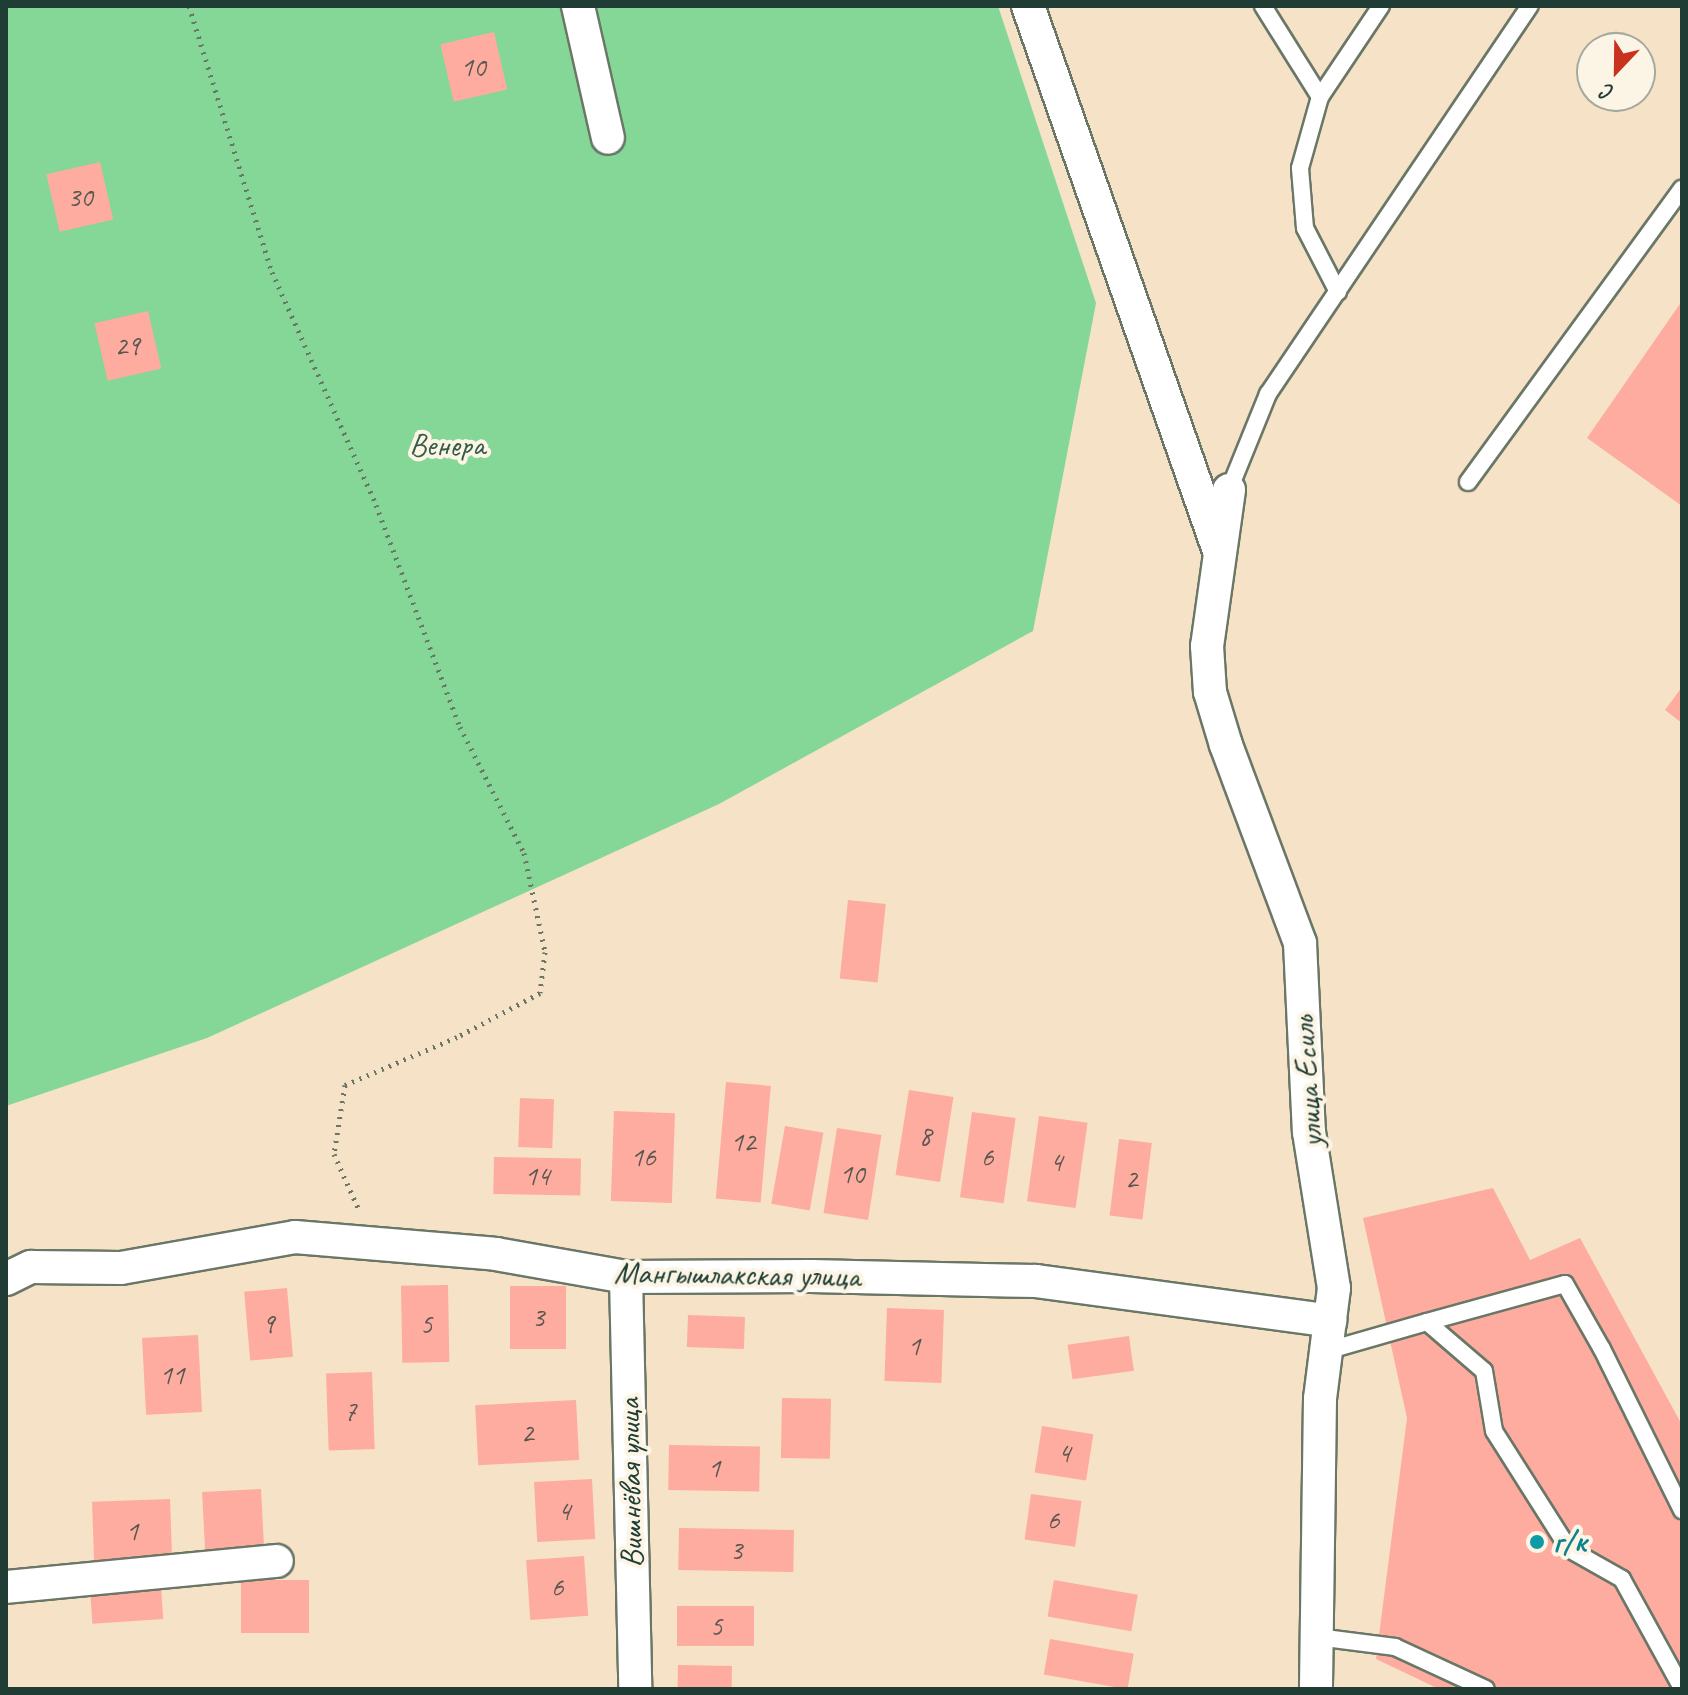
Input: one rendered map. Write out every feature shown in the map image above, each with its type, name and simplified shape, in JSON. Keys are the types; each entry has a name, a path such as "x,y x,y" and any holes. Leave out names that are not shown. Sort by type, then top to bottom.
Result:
{"street":[{"path":"578,6 608,138"},
{"path":"1037,13 1220,555"},
{"name":"улица Есиль","path":"1229,490 1207,646 1210,692 1226,745 1300,943 1309,1132 1334,1288 1320,1399 1316,1689"},
{"name":"Мангышлакская улица","path":"10,1268 121,1268 295,1237 496,1254 626,1277 811,1276 1036,1281 1328,1336"},
{"name":"Вишнёвая улица","path":"626,1277 635,1689"},
{"path":"6,1587 277,1561"}],"lane":[{"path":"1263,6 1320,97"},
{"path":"1338,292 1305,228 1300,168 1320,97 1381,6"},
{"path":"1229,490 1268,394 1530,6"},
{"path":"1468,482 1682,189"},
{"path":"1328,1336 1427,1322 1565,1284 1602,1349 1682,1510"},
{"path":"1427,1322 1484,1371 1494,1431 1569,1549 1622,1579 1682,1688"},
{"path":"1317,1637 1395,1647 1486,1689"}],"path":[{"path":"189,6 272,272 376,505 460,727 524,853 545,952 540,993 457,1037 345,1085 334,1154 374,1244"}],"green space":[{"name":"Венера","path":"6,6 998,6 1096,303 1033,631 719,804 207,1038 6,1106"}],"building":[{"path":"494,32 507,89 454,102 440,44"},
{"path":"100,162 113,219 60,232 46,174"},
{"path":"1682,301 1682,506 1587,438"},
{"path":"148,311 161,368 108,381 94,323"},
{"path":"1682,687 1682,723 1665,710"},
{"path":"848,900 886,904 878,983 840,979"},
{"path":"726,1082 771,1086 761,1202 716,1199"},
{"path":"909,1090 953,1097 940,1182 896,1175"},
{"path":"520,1098 554,1099 552,1148 518,1147"},
{"path":"614,1111 675,1113 672,1203 611,1201"},
{"path":"972,1112 1016,1118 1004,1203 960,1197"},
{"path":"1039,1116 1088,1123 1076,1208 1027,1201"},
{"path":"785,1126 823,1133 810,1211 771,1204"},
{"path":"837,1128 881,1135 868,1220 824,1213"},
{"path":"1119,1139 1152,1143 1142,1219 1110,1215"},
{"path":"494,1157 581,1159 580,1196 493,1194"},
{"name":"г/к","path":"1493,1188 1530,1260 1580,1238 1682,1425 1682,1689 1439,1689 1376,1659 1407,1418 1363,1218"},
{"path":"448,1285 449,1362 402,1363 401,1286"},
{"path":"510,1286 566,1286 566,1349 510,1349"},
{"path":"287,1288 293,1357 250,1360 244,1292"},
{"path":"887,1308 944,1310 941,1383 884,1381"},
{"path":"688,1315 745,1317 744,1349 687,1347"},
{"path":"198,1335 202,1412 146,1415 142,1338"},
{"path":"1129,1336 1134,1371 1072,1379 1068,1345"},
{"path":"372,1372 375,1449 329,1451 326,1374"},
{"path":"782,1398 831,1399 830,1459 781,1458"},
{"path":"576,1400 579,1460 478,1465 475,1405"},
{"path":"1042,1426 1093,1434 1086,1481 1035,1472"},
{"path":"669,1445 760,1447 759,1492 668,1490"},
{"path":"592,1479 595,1539 537,1542 534,1482"},
{"path":"261,1489 265,1556 206,1559 202,1492"},
{"path":"1031,1494 1082,1501 1075,1547 1025,1540"},
{"path":"170,1499 172,1559 94,1562 92,1502"},
{"path":"679,1528 794,1530 793,1572 678,1570"},
{"path":"584,1556 588,1616 530,1620 526,1560"},
{"path":"241,1580 309,1580 309,1633 241,1633"},
{"path":"1054,1580 1138,1595 1131,1631 1048,1616"},
{"path":"161,1587 163,1619 92,1624 90,1592"},
{"path":"677,1606 754,1606 754,1646 677,1646"},
{"path":"1050,1639 1134,1654 1127,1689 1044,1674"},
{"path":"678,1665 732,1666 732,1689 678,1689"}],"place":[{"name":"г/к","path":"1537,1542"}]}
